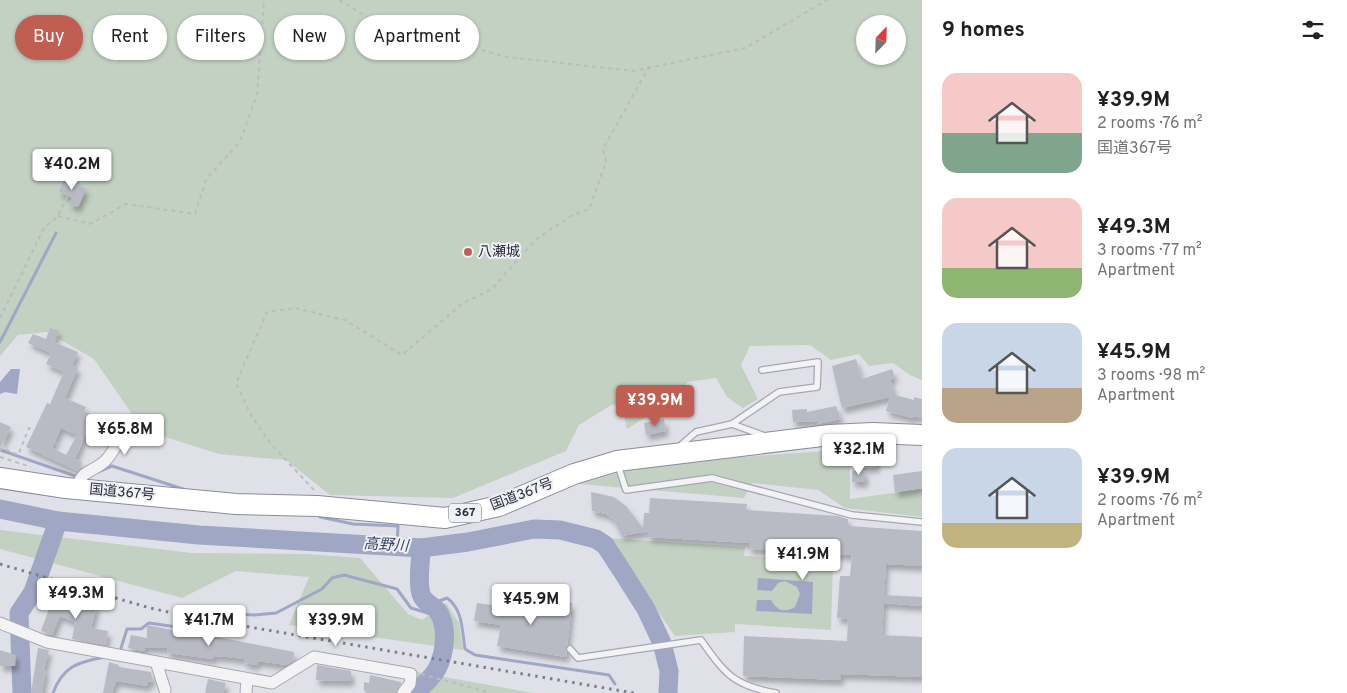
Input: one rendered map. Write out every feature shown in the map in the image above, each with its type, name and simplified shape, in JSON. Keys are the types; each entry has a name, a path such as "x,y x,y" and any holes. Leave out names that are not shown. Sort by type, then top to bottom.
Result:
{"highway":[{"name":"国道367号","path":"0,478 77,489 236,504 317,506 445,518 499,506 574,474 617,461 779,441 873,433 922,435"}],"street":[{"path":"77,489 78,480 88,470 104,462 119,442 100,426"},
{"path":"0,623 47,642 272,683 314,657 411,674 410,684 403,693"},
{"path":"156,662 165,690"},
{"path":"246,693 247,679"}],"lane":[{"path":"671,454 696,432 732,424 779,392 817,387 818,362 762,370"},
{"path":"732,424 779,441"},
{"path":"617,461 626,490 712,478 852,515 922,522"},
{"path":"570,649 578,658 701,640 730,678 746,686 776,693"}],"path":[{"path":"58,216 90,224 126,204 195,214 206,180 240,141 257,95 264,0"},
{"path":"340,0 372,20 507,57 633,70 745,48 827,0"},
{"path":"316,491 310,487 271,444 252,417 236,383 268,312 294,308 346,320 402,355 463,303 492,289 535,240 571,216 589,209 606,162 603,149 649,68"},
{"path":"0,318 44,228 58,216 77,176"},
{"path":"0,450 18,455 29,428 61,446"},
{"path":"425,674 491,693"}],"green space":[{"path":"0,0 922,0 922,380 910,375 893,363 869,366 859,354 831,360 810,345 750,346 741,365 758,399 743,408 727,397 716,378 687,382 673,413 652,413 627,429 623,410 613,404 579,425 566,451 453,498 330,495 286,460 219,454 143,430 94,359 47,332 18,335 0,356"},
{"path":"850,449 850,499 922,489 922,517 845,508 818,490 752,483 744,498 579,484 631,469 727,458"},
{"path":"0,530 192,553 307,554 360,558 408,614 422,620 446,603 459,623 463,650 289,625 309,577 236,571 182,598 0,549"},
{"path":"607,538 745,547 744,556 833,562 831,630 735,624 735,632 675,636"},
{"path":"411,671 533,693 396,693"}],"water":[{"path":"11,369 20,369 17,394 5,392 0,394 0,382"},
{"path":"758,578 813,582 812,614 756,611 757,600 771,600 779,609 791,609 795,607 800,594 797,587 785,581 778,583 772,591 757,590"}],"building":[{"path":"65,176 78,182 77,185 86,189 78,207 69,204 72,198 59,192"},
{"path":"50,328 59,331 54,342 78,352 72,365 78,368 65,398 86,407 84,411 96,417 89,432 87,431 75,459 82,462 78,471 26,447 47,403 50,404 64,372 46,364 51,353 28,343 33,334 46,339","holes":["61,428 77,435 66,455 52,448"]},
{"path":"856,359 862,379 892,369 895,377 890,379 895,395 914,400 914,397 922,399 922,418 913,416 912,418 886,411 890,397 842,408 832,366"},
{"path":"836,406 841,419 817,424 817,421 793,422 792,410 807,409 807,412"},
{"path":"664,419 666,431 646,435 644,423"},
{"path":"0,422 11,427 0,448"},
{"path":"857,456 877,456 877,467 857,468"},
{"path":"852,471 865,471 865,482 852,482"},
{"path":"922,471 922,488 895,492 893,475"},
{"path":"591,492 614,497 626,506 643,528 644,513 649,513 650,498 747,504 746,510 838,516 848,519 848,526 922,531 922,566 886,564 884,595 922,597 922,606 884,603 882,635 922,637 922,677 841,674 841,680 743,676 744,636 847,641 848,619 837,618 840,576 850,576 852,555 749,549 749,543 648,537 648,531 622,536 613,519 606,514 592,511"},
{"path":"61,595 97,606 91,628 108,631 106,645 72,639 75,622 60,616 52,635 41,631 51,603 57,606"},
{"path":"536,597 572,603 566,657 497,646 501,625 474,621 477,603 514,608 515,605 534,608"},
{"path":"147,625 294,652 293,661 287,665 258,661 257,665 244,663 245,659 214,656 213,659 167,653 168,648 145,647 144,651 128,648 131,635 147,638"},
{"path":"38,648 49,650 44,670 46,671 42,693 31,693"},
{"path":"0,650 16,655 15,666 0,666"},
{"path":"109,662 119,665 119,667 151,672 153,682 148,681 148,686 116,681 112,693 103,693"},
{"path":"317,665 351,671 351,681 316,680"},
{"path":"370,675 401,682 401,684 396,692 367,693 364,690 364,682 369,683"},
{"path":"208,679 226,683 223,693 205,693"}],"waterway":[{"path":"0,342 56,233"},
{"path":"0,450 78,477"},
{"path":"98,472 112,466 183,489"},
{"name":"高野川","path":"0,509 58,521 199,535 421,548 468,542 534,529 560,530 596,539 605,545 622,571 646,609 662,643 669,671 668,693"},
{"path":"320,517 353,524 398,526 397,547"},
{"path":"22,693 19,613 33,592 58,521"},
{"path":"417,693 437,669 442,656 444,641 442,619 435,608 421,594 419,577 421,548"},
{"path":"121,648 127,629 141,629 149,623 177,627 182,624 186,611 254,615 276,613 322,589 332,578 344,575 397,589 411,608 431,614 439,601 447,598 459,614 465,649 475,655 609,675 615,684"},
{"path":"53,693 67,671 79,663 105,657"}],"railway":[{"path":"0,564 150,608 191,617 634,693"}],"place":[{"name":"八瀬城","path":"468,252"}]}
